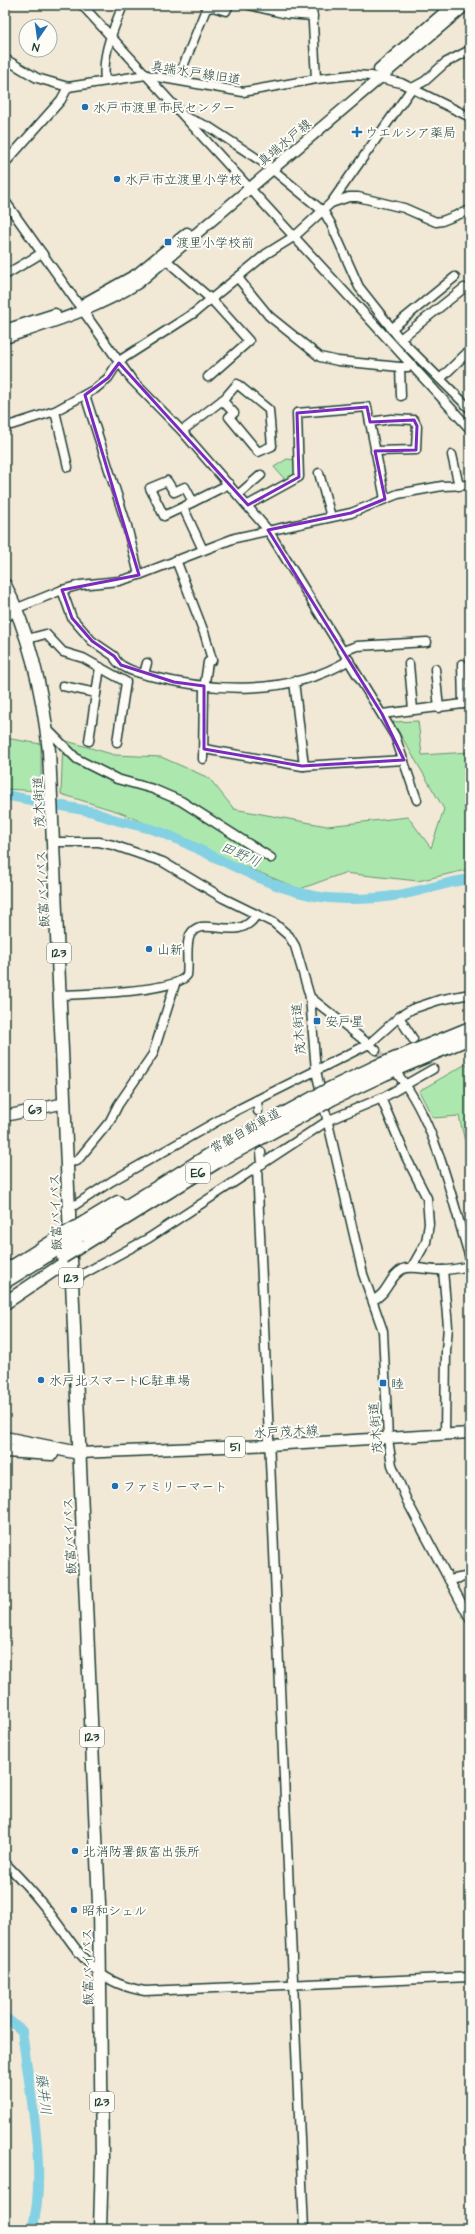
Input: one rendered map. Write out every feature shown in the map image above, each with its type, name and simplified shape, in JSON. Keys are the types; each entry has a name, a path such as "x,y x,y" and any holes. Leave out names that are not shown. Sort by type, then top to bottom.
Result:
{"highway":[{"name":"茂木街道","path":"5,585 27,638 37,674 47,729 51,777 53,842"},
{"name":"飯富バイパス","path":"53,842 61,995 101,1976 102,2160 100,2229"},
{"path":"5,1282 63,1251 317,1104 330,1094 377,1066 470,1028"},
{"path":"330,1094 470,1038"},
{"path":"5,1294 63,1251 251,1125 298,1106 317,1104"},
{"path":"5,1271 63,1251"},
{"path":"5,1303 63,1251"},
{"path":"36,1444 55,1444 66,1441 72,1435 77,1415"},
{"path":"5,1438 69,1449 79,1453"},
{"path":"5,1451 69,1456 79,1453"}],"main road":[{"name":"真端水戸線","path":"376,77 453,5"},
{"name":"真端水戸線","path":"5,338 125,291 166,260 269,167 376,77 466,5"},
{"name":"真端水戸線","path":"5,330 81,308 137,274 248,186"},
{"name":"63","path":"5,1116 65,1103"},
{"name":"水戸茂木線","path":"79,1453 388,1439 470,1433"}],"street":[{"path":"82,5 470,429"},
{"path":"105,81 104,62 110,35 123,5"},
{"path":"178,79 206,9 214,7 226,10 228,5"},
{"path":"250,5 313,16"},
{"path":"312,5 316,79"},
{"path":"5,427 55,411 86,395 108,378 119,363 212,300 266,254 295,236 324,212 412,88 425,81 445,63 470,50"},
{"path":"5,59 36,78 59,86 68,87 61,100 5,163"},
{"name":"真端水戸線旧道","path":"68,87 146,75 178,79 243,92 262,90 316,79 351,75 376,77 412,88 470,117"},
{"path":"185,117 210,127 269,167 324,212 331,224 359,287 400,339 470,409"},
{"path":"331,203 349,197 358,197 404,208 436,222 442,222 470,211"},
{"path":"5,201 132,380 182,431 248,505 268,530 395,736 417,800"},
{"path":"5,275 42,253"},
{"path":"166,260 212,300 248,341 208,377"},
{"path":"391,329 455,277"},
{"path":"238,278 269,316 320,357 338,361 400,367 408,367 412,365"},
{"path":"400,339 464,288"},
{"path":"440,379 470,350"},
{"path":"400,367 401,396"},
{"path":"182,431 222,400 236,384 269,410 272,446 258,452 229,416 234,413 222,400"},
{"path":"86,395 127,526 139,575"},
{"path":"248,505 299,477 297,413 367,407 384,499"},
{"path":"55,411 68,467"},
{"path":"370,422 391,419 414,420 417,426 416,450 375,451"},
{"path":"452,456 459,486"},
{"path":"319,473 331,517"},
{"path":"238,495 260,475"},
{"path":"192,502 185,487 174,492 167,481 150,488 164,516 229,484"},
{"path":"5,619 15,609 62,590 92,583 119,581 139,575 204,550 268,530 351,513 398,494 430,488 470,485"},
{"path":"183,507 204,550"},
{"path":"176,560 205,635 212,660 208,662 205,686 204,749 202,759"},
{"path":"62,590 72,618 92,641 114,656 115,661 144,674 174,682 205,686 251,688 294,681 321,674 349,660"},
{"path":"27,638 46,634 63,652 83,658 126,682 117,742"},
{"path":"343,651 356,646 427,642"},
{"path":"144,674 147,663"},
{"path":"409,664 414,710"},
{"path":"382,714 439,708 466,703 462,664"},
{"path":"89,741 100,667"},
{"path":"435,669 439,708"},
{"path":"294,681 304,766"},
{"path":"64,686 96,693"},
{"path":"47,729 77,759 117,779 153,789 181,801 220,828 271,858"},
{"path":"204,749 304,766 404,760"},
{"name":"茂木街道","path":"53,842 99,842 113,844 150,857 176,868 223,898 274,924 289,936 301,960 310,997 316,1071 329,1120 364,1274 383,1331 388,1439 392,1465 399,1485 470,1619"},
{"path":"61,995 104,993 175,984 187,975 189,939 194,930 202,927 240,929 252,922 256,915"},
{"path":"67,1162 77,1161 110,1121 118,1105 153,1054 175,984"},
{"path":"69,1209 118,1177 257,1100 369,1044 399,1017 422,1004 470,994"},
{"path":"310,997 376,1050"},
{"path":"399,1017 413,1039"},
{"path":"72,1280 149,1238 329,1120 406,1086 434,1069"},
{"path":"399,1076 432,1133 470,1258"},
{"path":"381,1098 407,1159 427,1198 429,1224 426,1242 412,1267"},
{"path":"257,1100 258,1111"},
{"path":"261,1152 260,1165 270,1445 304,2229"},
{"path":"373,1300 381,1297 398,1272 412,1267 424,1270 443,1270 470,1266"},
{"path":"443,1270 448,1326 446,1351 445,1435"},
{"path":"449,1580 470,1576"},
{"path":"5,1863 44,1906 82,1957 101,1976 114,1984 145,1991 470,1977"}],"highlighted area":[{"path":"119,363 248,505 299,477 297,413 367,407 370,422 414,420 417,426 416,450 375,451 385,499 351,513 268,530 382,714 404,760 302,766 204,749 204,686 174,682 121,665 114,656 92,641 72,618 62,590 139,575 85,395 108,378"}],"green space":[{"path":"287,459 296,460 297,476 287,482 274,467"},
{"path":"418,721 422,755 470,752 470,869 418,881 344,873 300,889 119,812 61,794 63,740 115,755 161,757 209,778 234,809 327,826 408,817 431,848 444,809 393,722"},
{"path":"5,738 41,744 41,791 5,789"},
{"path":"466,1064 470,1071 470,1163 459,1116 433,1118 419,1091"}],"waterway":[{"name":"田野川","path":"5,795 94,812 111,819 155,830 277,886 325,898 356,899 387,897 470,879"},
{"name":"藤井川","path":"5,2017 22,2031 36,2131 38,2183 32,2229"}],"tunnel":[{"path":"376,1050 389,1065"},
{"path":"258,1111 261,1152"}],"place":[{"name":"水戸市渡里市民センター","path":"85,107"},
{"name":"ウエルシア薬局","path":"357,132"},
{"name":"水戸市立渡里小学校","path":"117,179"},
{"name":"渡里小学校前","path":"168,242"},
{"name":"山新","path":"149,949"},
{"name":"安戸星","path":"317,1021"},
{"name":"水戸北スマートIC駐車場","path":"41,1380"},
{"name":"睦","path":"383,1383"},
{"name":"ファミリーマート","path":"115,1486"},
{"name":"北消防署飯富出張所","path":"75,1851"},
{"name":"昭和シェル","path":"74,1910"}]}
